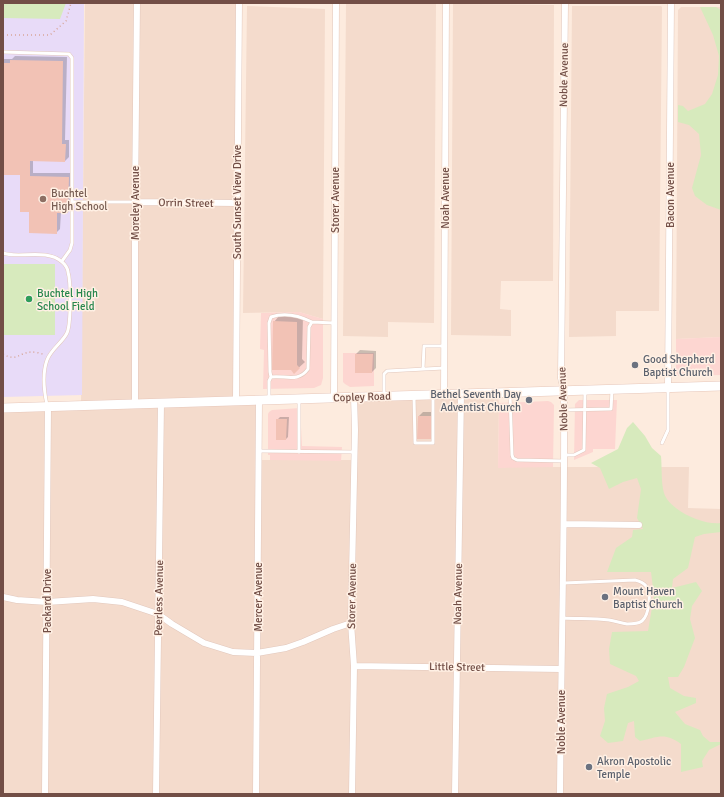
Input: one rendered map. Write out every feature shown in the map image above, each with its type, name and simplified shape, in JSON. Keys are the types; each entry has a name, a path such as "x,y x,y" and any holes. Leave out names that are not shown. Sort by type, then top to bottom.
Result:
{"main road":[{"name":"Copley Road","path":"3,408 721,386"}],"street":[{"name":"Moreley Avenue","path":"135,403 137,3"},
{"name":"South Sunset View Drive","path":"236,400 239,3"},
{"name":"Storer Avenue","path":"334,398 336,3"},
{"name":"Noah Avenue","path":"444,394 446,3"},
{"name":"Noble Avenue","path":"560,794 561,669 565,524 564,391 561,378 565,3"},
{"name":"Bacon Avenue","path":"668,387 671,3"},
{"name":"Orrin Street","path":"135,202 237,203"},
{"name":"Noah Avenue","path":"455,794 461,394"},
{"name":"Storer Avenue","path":"352,794 354,666 351,623 354,397"},
{"name":"Mercer Avenue","path":"256,794 259,400"},
{"name":"Peerless Avenue","path":"156,794 161,403"},
{"name":"Packard Drive","path":"45,794 48,407"},
{"path":"565,524 639,526"},
{"path":"3,597 17,600 47,602 93,599 122,602 158,614 204,643 233,652 257,653 292,647 333,629 351,623"},
{"name":"Little Street","path":"354,666 561,669"}],"lane":[{"path":"3,52 69,54 72,58 72,243 70,250 62,262"},
{"path":"72,202 135,202"},
{"path":"3,253 42,254 52,256 62,262 68,270 70,283 69,329 49,356 44,370 45,393 48,407"},
{"path":"270,400 269,381 271,377 269,323 271,317 276,315 292,315 302,317 312,322 334,323"},
{"path":"271,377 298,377 304,374 308,369 309,327 312,322"},
{"path":"423,369 424,346 444,346"},
{"path":"384,396 384,374 387,371 444,368"},
{"path":"662,443 668,430 668,387"},
{"path":"564,410 612,409 612,389"},
{"path":"510,392 512,455 513,458 517,460 564,458 584,450 585,390"},
{"path":"414,395 415,443 433,443 433,394"},
{"path":"298,452 299,399"},
{"path":"259,451 354,452"},
{"path":"562,618 601,619 622,623 637,623 642,621 645,617 649,602 646,586 635,580 563,583"}],"path":[{"path":"3,35 50,35 66,21 71,3"},
{"path":"3,354 9,358 14,358 31,352 49,356"}],"shaded area":[{"name":"Buchtel High School","path":"3,3 84,3 82,395 3,397"},
{"path":"85,3 239,3 236,400 259,400 259,460 354,460 354,397 497,393 499,403 498,467 689,467 688,508 721,509 721,794 3,794 3,408 81,405"},
{"path":"346,4 436,4 434,323 388,322 388,337 343,336"},
{"path":"453,4 554,5 553,281 501,281 500,309 511,310 511,336 451,335"},
{"path":"247,6 325,9 323,319 299,312 243,313"},
{"path":"572,6 662,7 659,311 616,311 616,336 569,337"},
{"path":"681,7 721,7 721,337 676,339 678,10"},
{"path":"299,312 323,319 323,378 321,385 314,388 263,389 264,350 260,349 261,313"},
{"path":"721,337 721,375 678,376 676,374 676,339"},
{"path":"343,353 374,353 374,386 350,387 343,382"},
{"path":"579,400 617,400 615,449 593,449 593,452 574,460 575,404"},
{"path":"548,401 554,405 553,467 498,468 499,403"},
{"path":"300,408 302,446 342,447 341,461 270,460 270,455 268,455 269,412 272,410"}],"green space":[{"path":"3,3 66,3 60,19 3,18"},
{"path":"700,7 716,7 721,10 721,210 707,205 695,196 692,188 701,155 699,134 689,125 678,122 678,105 683,106 688,111 705,104 712,94 718,75 719,56 713,35"},
{"name":"Buchtel High School Field","path":"3,264 55,264 55,335 3,335"},
{"path":"633,422 645,436 652,448 661,456 663,489 667,499 688,516 706,522 721,523 721,532 704,534 695,537 688,568 673,579 672,588 696,582 702,591 692,606 690,619 695,638 684,667 678,677 668,677 670,688 684,696 696,698 696,703 675,712 685,724 700,730 703,736 710,742 721,742 721,744 709,750 702,761 703,767 681,772 681,744 670,738 661,736 640,741 635,737 634,721 628,723 623,741 608,743 600,736 605,721 604,708 607,694 628,687 639,681 636,676 610,664 609,649 612,632 648,631 654,596 651,572 607,572 616,548 632,537 633,530 643,529 637,518 641,489 637,478 623,482 609,489 600,468 591,463 618,449 627,428"}],"building":[{"path":"10,60 63,61 62,144 66,144 65,162 30,161 30,176 69,177 68,213 57,213 57,234 29,233 29,212 20,212 20,175 3,175 3,63 10,63"},
{"path":"273,321 297,322 297,365 300,368 294,374 291,370 272,370"},
{"path":"355,354 373,354 372,373 355,373"},
{"path":"418,416 431,416 431,439 417,439"},
{"path":"276,419 287,419 286,440 276,440"}],"place":[{"name":"Buchtel High School","path":"43,199"},
{"name":"Buchtel High School Field","path":"29,299"},
{"name":"Good Shepherd Baptist Church","path":"635,365"},
{"name":"Bethel Seventh Day Adventist Church","path":"529,400"},
{"name":"Mount Haven Baptist Church","path":"605,597"},
{"name":"Akron Apostolic Temple","path":"589,767"}]}
